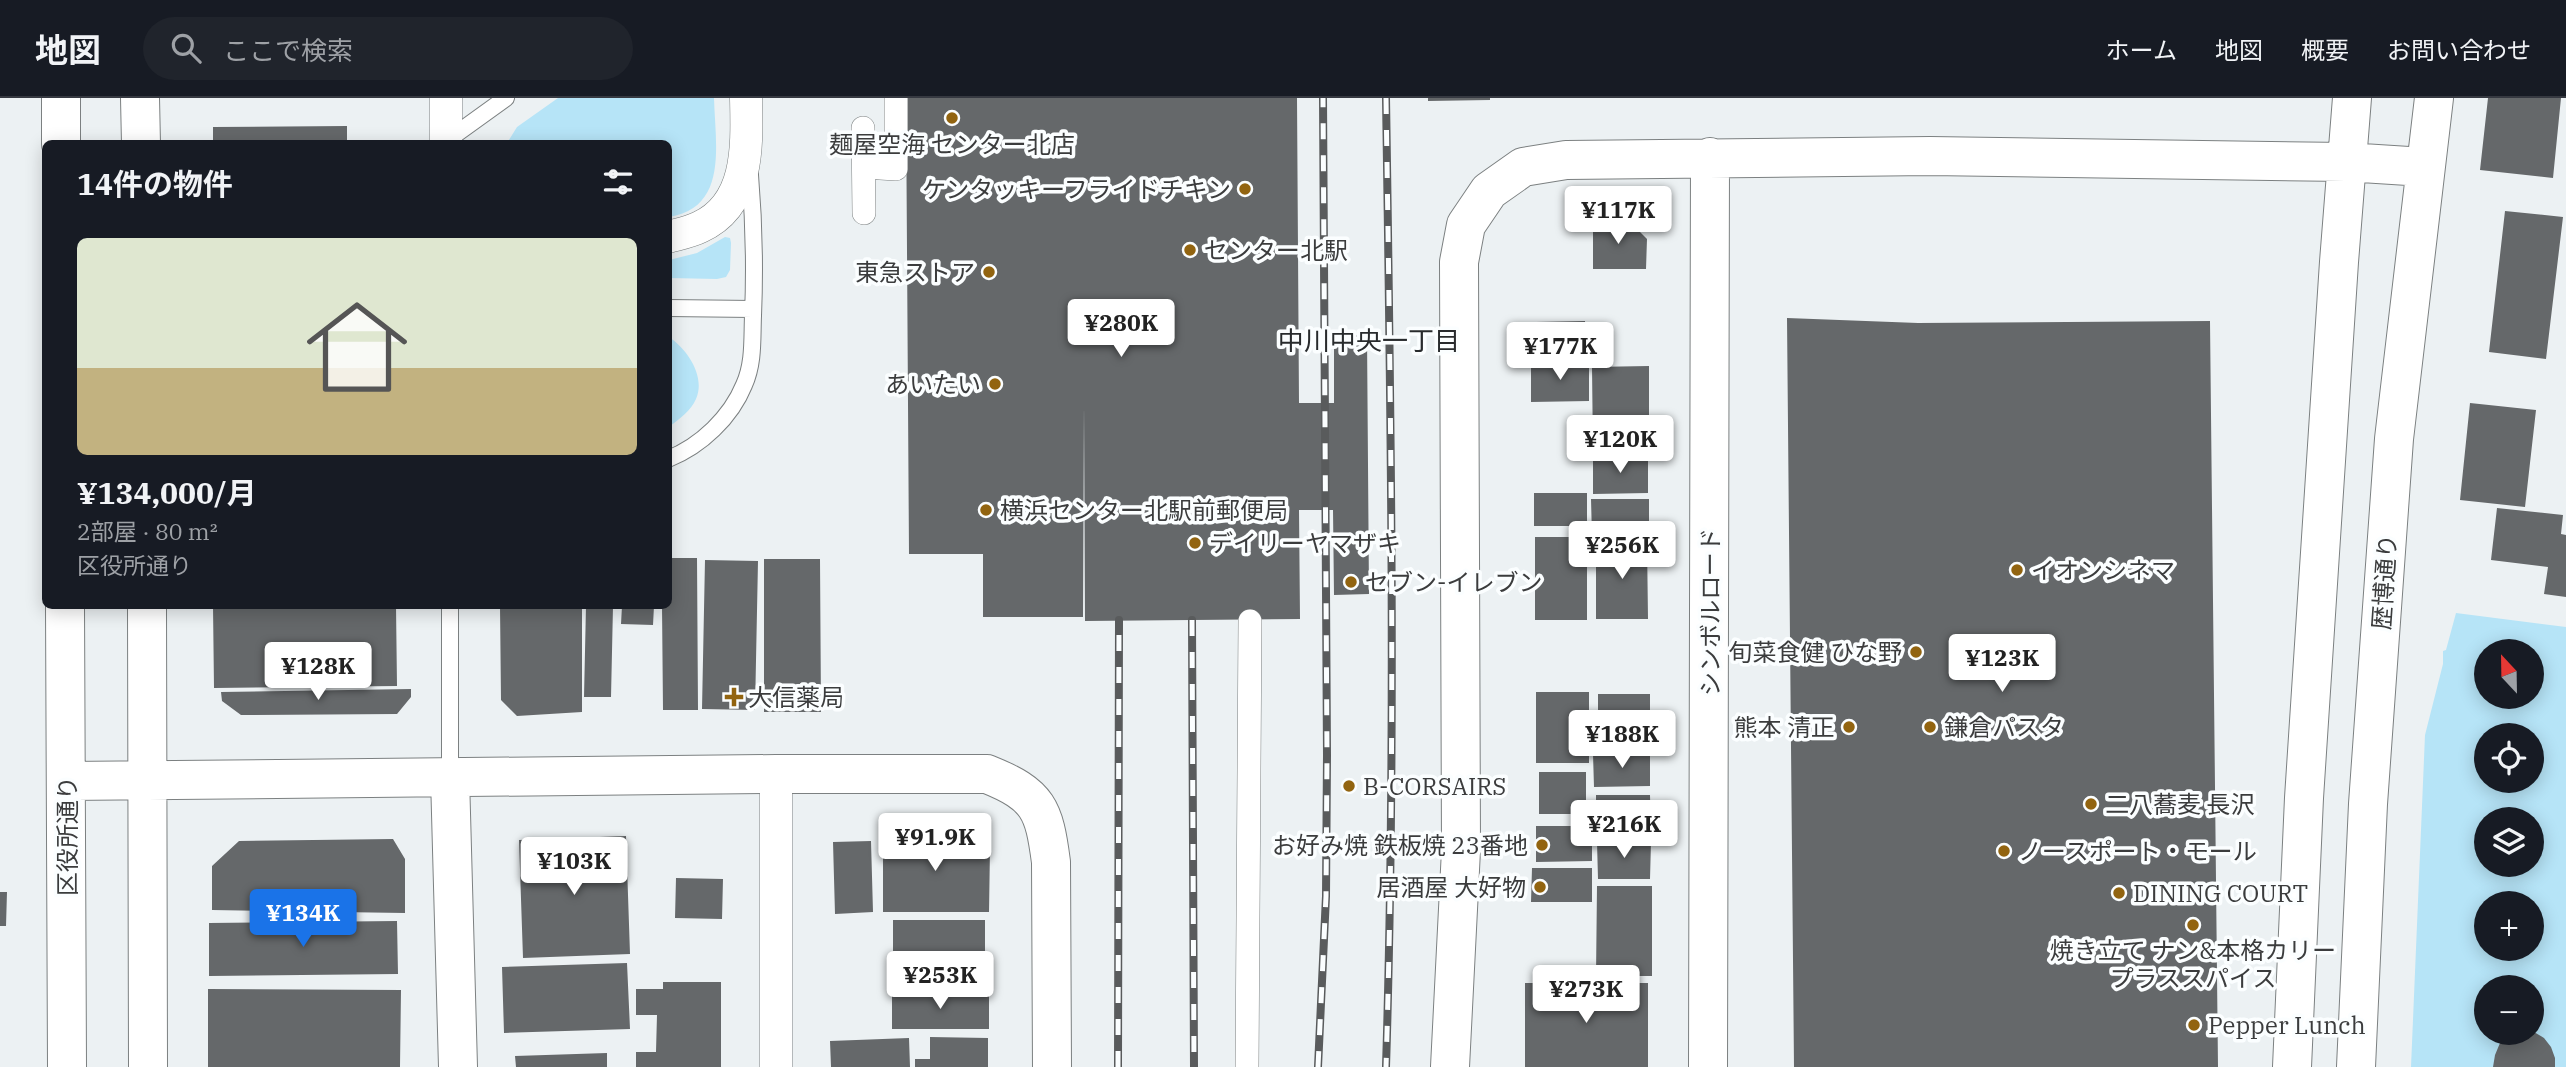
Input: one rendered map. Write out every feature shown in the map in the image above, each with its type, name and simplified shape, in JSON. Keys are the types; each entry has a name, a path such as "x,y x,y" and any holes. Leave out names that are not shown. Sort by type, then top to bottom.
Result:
{"street":[{"path":"61,98 61,140"},
{"path":"140,98 141,140"},
{"path":"446,98 446,140"},
{"path":"672,236 701,226 730,203 743,173 747,139 746,98"},
{"path":"864,166 896,169 896,98"},
{"path":"2292,1067 2304,798 2352,98"},
{"name":"歴博通り","path":"2356,1067 2368,804 2393,453 2434,98"},
{"path":"863,128 864,213"},
{"path":"1450,1067 1461,850 1459,262 1466,225 1489,191 1523,167 1566,160 1930,156 2346,162 2424,167"},
{"name":"シンボルロード","path":"1708,1067 1710,157"},
{"name":"区役所通り","path":"65,609 67,1067"},
{"path":"147,609 148,1067"},
{"path":"1247,1067 1250,621"},
{"path":"776,774 776,1067"},
{"path":"66,781 987,774 1017,787 1038,808 1047,830 1051,862 1052,1067"},
{"path":"450,777 458,1067"}],"lane":[{"path":"450,140 506,98"},
{"path":"672,456 700,441 733,406 744,385 752,360 755,238 747,139"},
{"path":"672,308 753,309"},
{"path":"450,609 450,777"}],"shaded area":[{"path":"558,98 714,98 716,153 710,187 701,201 688,211 672,216 672,140 509,140 517,127"},
{"path":"725,237 730,238 730,270 726,277 672,278 672,259 697,253"},
{"path":"672,339 688,356 699,381 696,399 672,424"},
{"path":"2456,613 2566,627 2566,1067 2411,1067 2425,735 2443,664 2443,651 2446,650"}],"building":[{"path":"906,98 1297,98 1299,403 1334,403 1334,335 1367,335 1369,594 1334,595 1333,510 1299,510 1300,619 1085,621 1084,405 1083,617 983,617 983,554 909,554"},
{"path":"1428,98 1490,98 1490,100 1428,101"},
{"path":"2488,98 2561,98 2553,178 2480,170"},
{"path":"347,126 347,140 213,140 213,127"},
{"path":"2505,211 2563,217 2546,359 2489,352"},
{"path":"1627,219 1647,239 1646,269 1593,269 1593,221"},
{"name":"ノースポート・モール","path":"1787,318 1918,323 2210,321 2218,1067 1794,1067"},
{"path":"1585,321 1586,357 1537,358 1536,322"},
{"path":"1589,362 1589,401 1531,402 1531,364"},
{"path":"1649,366 1649,452 1593,453 1592,367"},
{"path":"2470,403 2536,410 2525,507 2460,500"},
{"path":"1648,456 1648,493 1593,494 1593,457"},
{"path":"1534,493 1587,493 1587,526 1534,526"},
{"path":"1591,499 1649,499 1649,536 1592,536"},
{"path":"2497,508 2563,515 2561,534 2566,535 2566,597 2544,594 2548,567 2491,560"},
{"path":"1535,537 1587,537 1587,620 1535,620"},
{"path":"1596,542 1647,542 1648,619 1596,619"},
{"path":"672,558 697,558 698,710 663,710 662,609 672,609"},
{"path":"764,559 820,559 821,712 764,712"},
{"path":"705,560 758,561 755,710 702,709"},
{"path":"213,609 396,609 397,686 214,688"},
{"path":"500,609 582,609 582,712 517,716 501,700"},
{"path":"586,609 613,609 611,697 584,697"},
{"path":"622,609 654,609 653,625 621,624"},
{"path":"411,689 411,697 397,714 241,715 222,701 221,692"},
{"path":"1536,692 1589,692 1589,763 1536,763"},
{"path":"1598,694 1650,694 1650,743 1598,743"},
{"path":"1593,754 1650,754 1650,786 1594,787"},
{"path":"1539,772 1586,772 1586,814 1539,814"},
{"path":"1596,795 1650,795 1651,834 1596,834"},
{"path":"1536,826 1592,826 1592,861 1536,862"},
{"path":"883,833 972,833 972,848 990,848 989,912 883,912"},
{"path":"626,836 630,954 523,958 519,840"},
{"path":"393,839 405,859 405,913 212,910 212,866 239,841"},
{"path":"871,841 873,912 835,914 833,842"},
{"path":"1597,842 1651,842 1650,879 1598,879"},
{"path":"1532,868 1592,868 1592,902 1531,902"},
{"path":"676,878 723,879 722,919 675,918"},
{"path":"1597,886 1652,886 1652,976 1596,976"},
{"path":"0,892 7,892 6,926 0,926"},
{"path":"893,920 985,920 985,978 893,978"},
{"path":"397,921 398,974 209,976 209,923"},
{"path":"627,963 630,1029 504,1033 502,967"},
{"path":"663,982 721,982 721,1067 636,1067 636,1052 656,1052 657,1015 636,1015 636,989 663,989"},
{"path":"1525,983 1648,983 1648,1067 1525,1067"},
{"path":"208,989 401,990 400,1067 208,1067"},
{"path":"892,992 989,992 989,1029 892,1029"},
{"path":"930,1037 988,1038 988,1067 915,1067 915,1059 930,1059"},
{"path":"909,1038 910,1067 831,1067 830,1041"},
{"path":"2544,1038 2551,1047 2555,1067 2493,1067 2499,1045 2544,1045"},
{"path":"607,1053 607,1067 516,1067 515,1056"}],"railway":[{"path":"1318,1067 1326,896 1327,755 1323,98"},
{"path":"1386,98 1392,704 1386,1067"},
{"path":"1118,1067 1119,620"},
{"path":"1192,620 1194,1067"}],"place":[{"name":"麺屋空海 センター北店","path":"952,118"},
{"name":"ケンタッキーフライドチキン","path":"1245,189"},
{"name":"センター北駅","path":"1190,250"},
{"name":"東急ストア","path":"989,272"},
{"name":"あいたい","path":"995,384"},
{"name":"横浜センター北駅前郵便局","path":"986,510"},
{"name":"デイリーヤマザキ","path":"1195,543"},
{"name":"イオンシネマ","path":"2017,570"},
{"name":"セブン-イレブン","path":"1351,582"},
{"name":"旬菜食健 ひな野","path":"1916,652"},
{"name":"大信薬局","path":"734,697"},
{"name":"熊本 清正","path":"1849,727"},
{"name":"鎌倉パスタ","path":"1930,727"},
{"name":"B-CORSAIRS","path":"1349,786"},
{"name":"二八蕎麦 長沢","path":"2091,804"},
{"name":"お好み焼 鉄板焼 23番地","path":"1542,845"},
{"name":"ノースポート・モール","path":"2004,851"},
{"name":"居酒屋 大好物","path":"1540,887"},
{"name":"DINING COURT","path":"2119,893"},
{"name":"焼き立て ナン&本格カリー プラススパイス","path":"2193,925"},
{"name":"Pepper Lunch","path":"2194,1025"}],"district":[{"name":"中川中央一丁目","path":"1369,340"}]}
